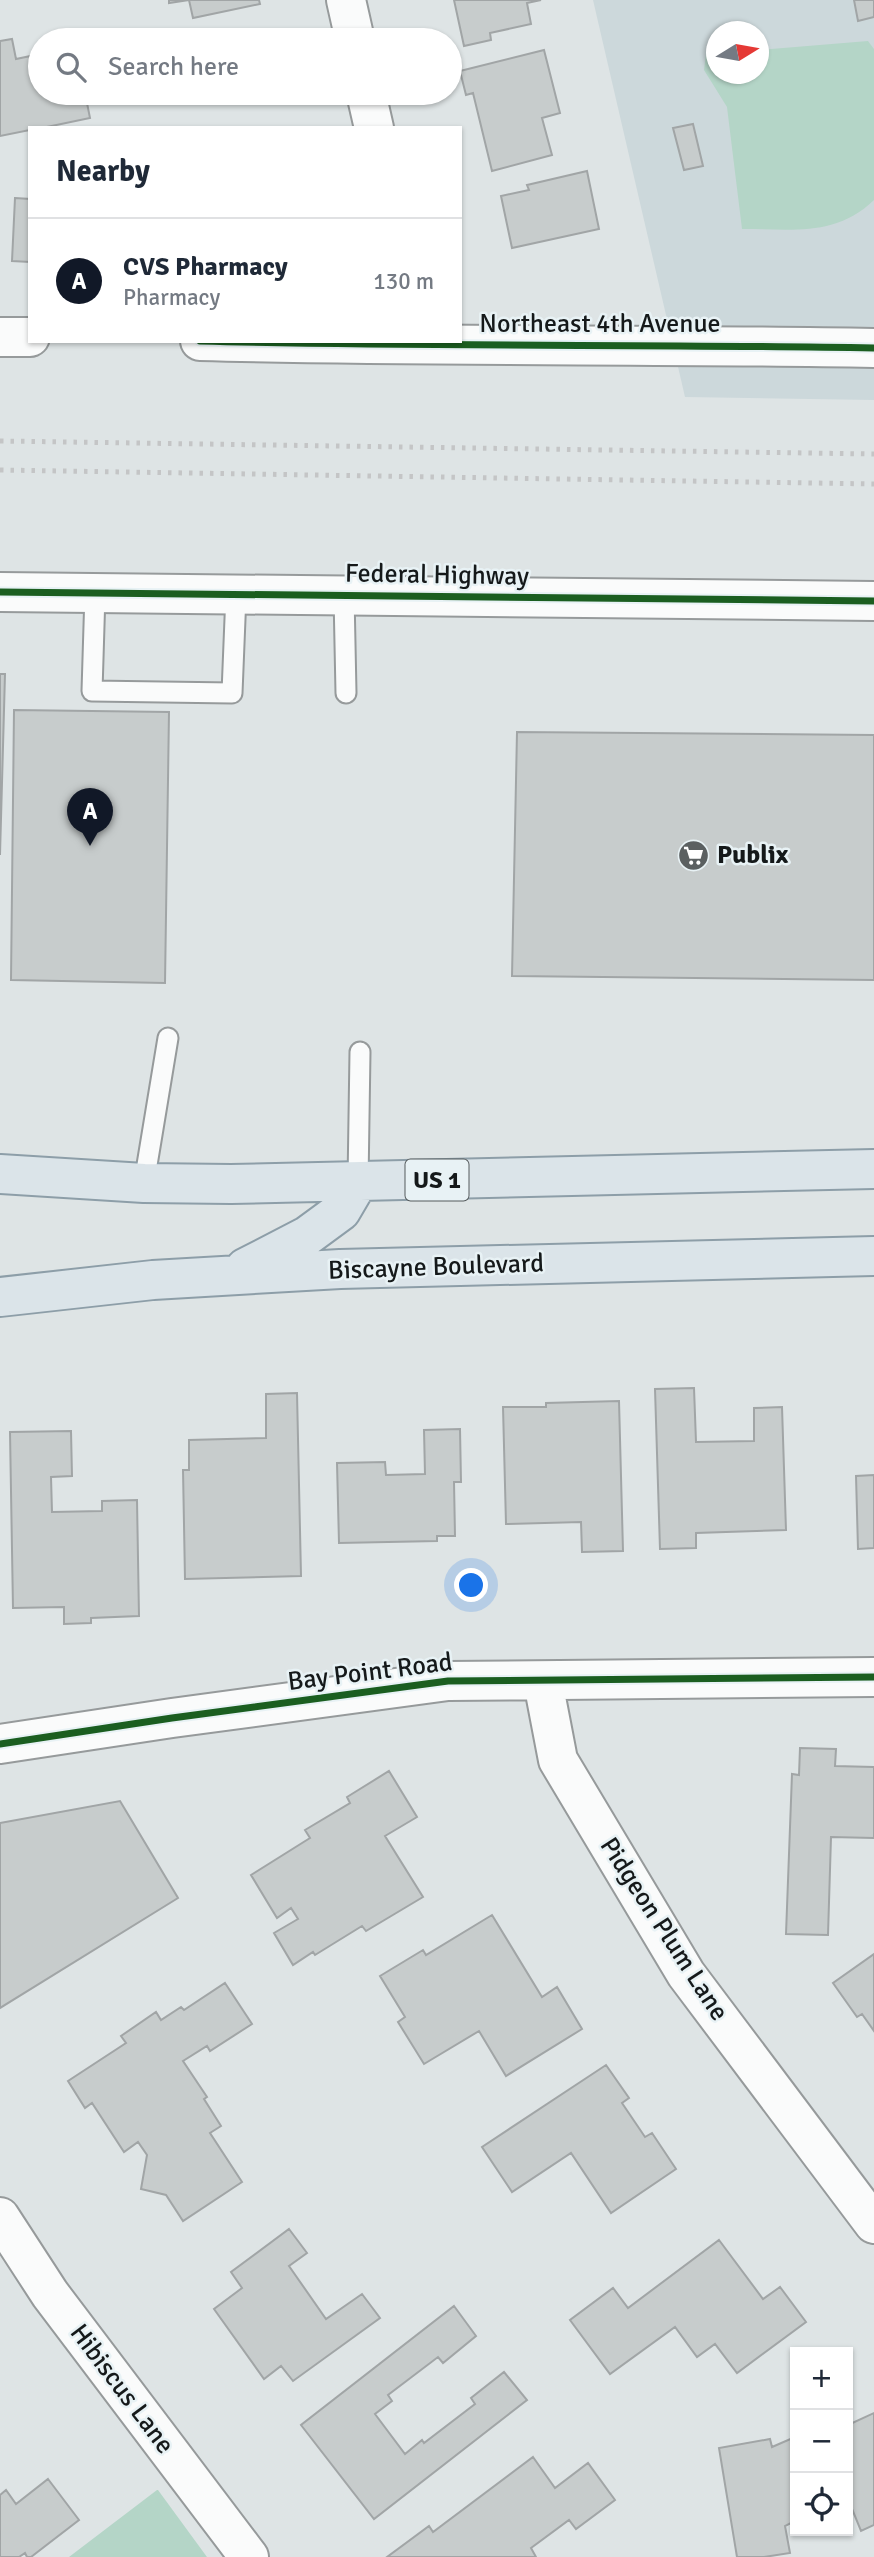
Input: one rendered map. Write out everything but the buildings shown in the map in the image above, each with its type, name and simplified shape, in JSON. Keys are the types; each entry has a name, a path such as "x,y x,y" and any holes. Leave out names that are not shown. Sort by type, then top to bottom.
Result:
{"main road":[{"name":"US 1","path":"0,1174 144,1183 358,1182 874,1169"},
{"path":"234,1274 307,1236 341,1211 358,1182"},
{"name":"Biscayne Boulevard","path":"0,1297 234,1274 340,1269 874,1256"}],"street":[{"path":"346,0 352,28"},
{"path":"369,105 374,126"},
{"path":"0,337 28,337"},
{"name":"Northeast 4th Avenue","path":"389,343 874,348"},
{"name":"Federal Highway","path":"0,592 874,601"},
{"name":"Bay Point Road","path":"0,1744 448,1681 543,1682 874,1676"},
{"name":"Pidgeon Plum Lane","path":"543,1682 558,1760 686,1974 874,2224"},
{"name":"Hibiscus Lane","path":"0,2217 50,2294 248,2557"}],"lane":[{"path":"95,593 92,691 232,693 236,594"},
{"path":"344,596 346,693"},
{"path":"144,1183 168,1038"},
{"path":"358,1182 360,1052"}],"shaded area":[{"path":"593,0 874,0 874,400 685,397"}],"green space":[{"path":"868,41 874,49 874,200 844,220 796,230 742,229 727,107 713,84 769,84 769,49"},
{"path":"157,2490 207,2557 69,2557"}],"railway":[{"path":"0,441 874,454"},
{"path":"0,470 874,484"}],"cycle path":[{"path":"313,343 874,348"},
{"path":"0,592 874,601"},
{"path":"0,1744 448,1681 874,1677"}],"place":[{"name":"CVS Pharmacy","path":"90,846"},
{"name":"Publix","path":"694,855"}]}
